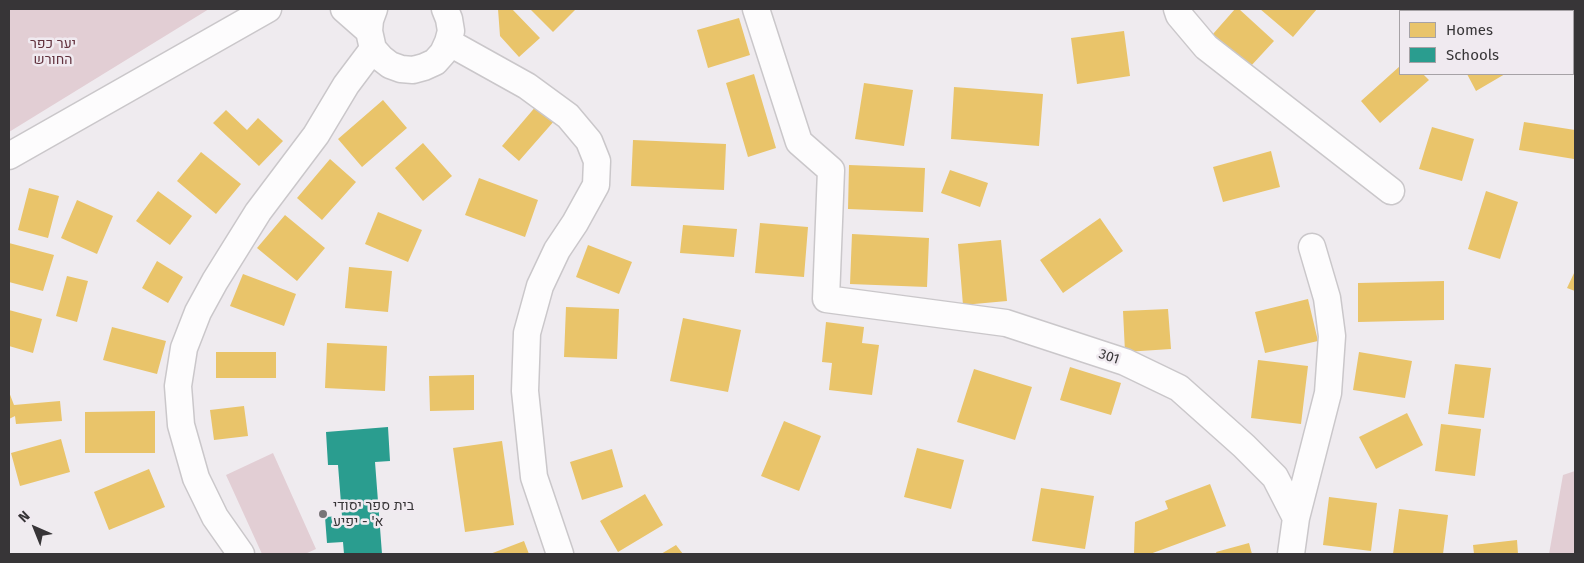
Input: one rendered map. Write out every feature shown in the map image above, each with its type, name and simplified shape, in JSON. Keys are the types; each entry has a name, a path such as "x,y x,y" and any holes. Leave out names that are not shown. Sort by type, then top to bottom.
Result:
{"street":[{"path":"9,156 268,9"},
{"path":"344,9 372,30 381,58 390,65 401,69 413,70 424,68 435,62 443,53 451,30 445,9"},
{"name":"301","path":"756,9 798,142 831,170 826,299 1006,323 1125,362 1179,388 1244,446 1275,477 1296,518"},
{"path":"1177,9 1179,15 1206,48 1391,191"},
{"path":"241,554 215,517 196,478 180,424 178,386 184,348 198,312 229,258 258,212 316,134 346,85 372,30"},
{"path":"448,42 527,86 568,116 588,140 597,161 596,185 575,223 557,250 540,286 527,333 525,391 534,477 560,554"},
{"path":"1291,554 1296,518 1328,393 1332,336 1327,298 1312,247"}],"green space":[{"name":"יער כפר החורש","path":"9,9 209,9 9,132"},
{"path":"273,453 316,549 305,554 262,554 226,475"},
{"path":"1575,471 1575,554 1549,554 1563,475"}],"building: Homes":[{"path":"498,9 512,9 540,38 519,57 500,36"},
{"path":"530,9 576,9 553,32"},
{"path":"1235,9 1239,9 1274,41 1250,67 1213,34"},
{"path":"1260,9 1317,9 1293,37"},
{"path":"1522,9 1554,9 1551,10"},
{"path":"739,18 750,55 708,68 697,30"},
{"path":"1124,31 1130,76 1077,84 1071,38"},
{"path":"1399,67 1399,75 1424,75 1429,80 1380,123 1361,101"},
{"path":"754,74 776,148 748,157 726,83"},
{"path":"1468,75 1503,75 1476,91"},
{"path":"864,83 913,90 904,146 855,139"},
{"path":"954,87 1043,94 1039,146 951,139"},
{"path":"383,100 407,128 362,167 338,139"},
{"path":"537,105 555,120 519,161 502,146"},
{"path":"226,110 247,130 258,118 283,141 259,166 213,123"},
{"path":"1524,122 1575,130 1574,159 1519,150"},
{"path":"1432,127 1474,139 1462,181 1419,169"},
{"path":"633,140 726,144 724,190 631,186"},
{"path":"423,143 452,176 423,201 395,168"},
{"path":"1271,151 1280,187 1223,202 1213,167"},
{"path":"201,152 241,184 216,214 177,181"},
{"path":"330,159 356,182 322,220 297,198"},
{"path":"849,165 925,168 923,212 848,209"},
{"path":"950,170 988,183 980,207 941,193"},
{"path":"479,178 538,200 525,237 465,215"},
{"path":"29,188 59,196 48,238 18,230"},
{"path":"158,191 192,216 170,245 136,221"},
{"path":"1486,191 1518,202 1500,259 1468,249"},
{"path":"77,200 113,216 97,254 61,238"},
{"path":"378,212 422,230 408,262 365,244"},
{"path":"285,215 325,248 297,281 257,248"},
{"path":"1100,218 1123,251 1063,293 1040,260"},
{"path":"760,223 808,227 804,277 755,273"},
{"path":"683,225 737,229 734,257 680,253"},
{"path":"852,234 929,238 927,287 850,284"},
{"path":"1001,240 1007,301 963,305 958,244"},
{"path":"9,243 54,255 43,291 9,282"},
{"path":"588,245 632,262 619,294 576,277"},
{"path":"157,261 183,277 168,303 142,288"},
{"path":"349,267 392,271 388,312 345,308"},
{"path":"1575,271 1575,291 1567,288"},
{"path":"243,274 296,294 284,326 230,306"},
{"path":"67,276 88,281 77,322 56,316"},
{"path":"1444,281 1444,320 1358,322 1358,283"},
{"path":"1308,299 1318,341 1265,353 1255,312"},
{"path":"566,307 619,309 617,359 564,357"},
{"path":"1168,309 1171,349 1125,352 1123,311"},
{"path":"9,310 42,319 33,353 9,346"},
{"path":"683,318 741,330 728,392 670,381"},
{"path":"826,322 864,327 862,343 879,345 872,395 829,390 832,363 822,362"},
{"path":"112,327 166,341 157,374 103,360"},
{"path":"327,343 387,346 385,391 325,388"},
{"path":"216,352 276,352 276,378 216,378"},
{"path":"1359,352 1412,361 1405,398 1353,390"},
{"path":"1258,360 1308,366 1301,424 1251,418"},
{"path":"1455,364 1491,368 1484,418 1448,414"},
{"path":"1070,367 1121,383 1111,415 1060,400"},
{"path":"974,369 1032,387 1015,440 957,422"},
{"path":"474,375 474,410 430,411 429,376"},
{"path":"9,392 14,405 60,401 62,421 16,424 15,416 9,419"},
{"path":"244,406 248,436 214,440 210,410"},
{"path":"155,411 155,453 85,453 85,412"},
{"path":"1407,413 1423,445 1376,469 1359,437"},
{"path":"784,421 821,436 799,491 761,476"},
{"path":"1441,424 1481,429 1475,476 1435,471"},
{"path":"61,439 70,472 20,486 11,453"},
{"path":"502,441 514,525 465,532 453,448"},
{"path":"917,448 964,460 951,509 904,497"},
{"path":"612,449 623,487 582,500 570,462"},
{"path":"149,469 165,507 109,530 94,492"},
{"path":"1210,484 1226,526 1150,554 1134,554 1135,522 1168,509 1165,501"},
{"path":"1041,488 1094,496 1085,549 1032,541"},
{"path":"645,494 663,525 618,552 600,521"},
{"path":"1329,497 1377,503 1371,551 1323,545"},
{"path":"1399,509 1448,515 1443,554 1393,554"},
{"path":"1517,540 1518,554 1474,554 1473,545"},
{"path":"524,541 529,554 490,554"},
{"path":"1249,543 1252,554 1217,554 1216,552"},
{"path":"676,545 683,554 661,554"}],"building: Schools":[{"path":"388,427 390,461 375,462 382,554 344,554 343,542 327,543 325,517 342,516 338,465 328,465 326,432"}],"place":[{"name":"בית ספר יסודי א' - יפיע","path":"323,514"}]}
